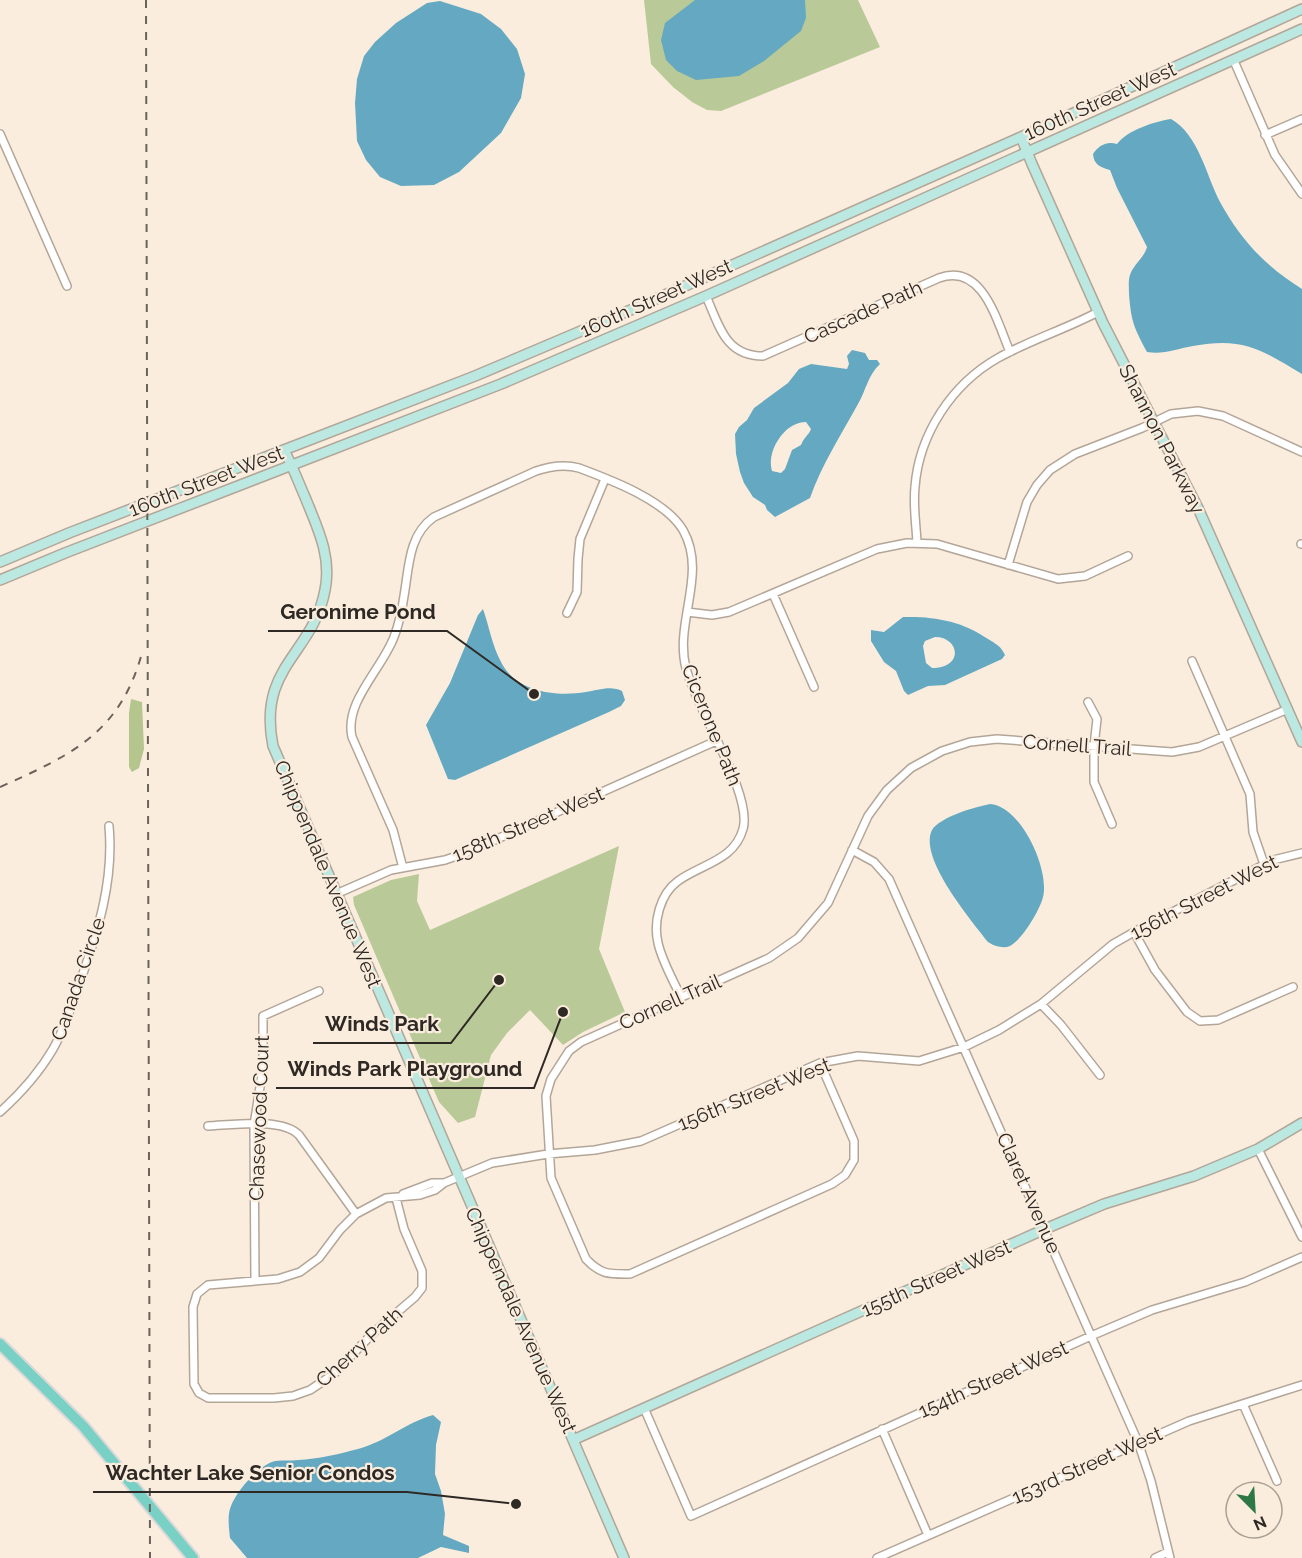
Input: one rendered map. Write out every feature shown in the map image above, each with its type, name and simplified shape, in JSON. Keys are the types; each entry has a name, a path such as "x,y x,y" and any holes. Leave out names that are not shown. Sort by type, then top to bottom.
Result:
{"main road":[{"name":"160th Street West","path":"0,562 69,533 475,376 620,314 1302,9"},
{"name":"160th Street West","path":"0,580 291,464 501,384 706,296 1302,29"},
{"name":"Shannon Parkway","path":"1021,136 1098,312 1198,508 1302,742"},
{"name":"Chippendale Avenue West","path":"284,450 321,535 327,560 327,579 317,616 276,683 271,700 269,726 273,746 624,1558"},
{"name":"155th Street West","path":"573,1440 1045,1229 1104,1204 1194,1176 1258,1149 1302,1123"},
{"path":"0,1344 84,1426 194,1558"}],"street":[{"path":"1234,61 1281,167 1302,194"},
{"path":"1265,135 1302,119"},
{"path":"0,134 67,286"},
{"name":"Cascade Path","path":"706,296 728,343 744,354 762,356 939,278 959,276 972,281 982,290 1010,352"},
{"path":"917,542 915,487 918,465 929,433 940,413 961,386 988,365 1010,352 1098,312"},
{"path":"1008,565 1027,502 1037,485 1050,470 1075,454 1180,412 1215,413 1302,452"},
{"name":"Cicerone Path","path":"403,868 393,830 352,737 351,721 355,705 382,663 394,636 403,607 411,552 417,535 434,517 546,467 557,465 574,467 605,479 658,504 674,517 690,546 693,565 692,584 683,647 686,670 740,791 746,816 738,843 722,858 677,881 665,895 658,911 656,927 658,944 681,997"},
{"path":"567,613 578,592 580,539 605,479"},
{"path":"687,612 720,614 877,549 897,543 937,544 1053,578 1069,579 1085,576 1128,556"},
{"path":"773,594 814,687"},
{"path":"1192,661 1250,794 1253,832 1264,864"},
{"path":"1088,702 1097,719 1094,782 1112,824"},
{"name":"Cornell Trail","path":"820,1063 854,1141 854,1160 845,1175 832,1184 630,1274 606,1274 586,1259 553,1185 548,1154 546,1096 550,1079 569,1051 581,1042 769,958 798,938 828,903 868,816 887,790 911,768 942,751 970,742 997,739 1172,752 1198,747 1225,737 1288,709"},
{"name":"158th Street West","path":"336,894 381,874 445,860 468,852 716,741"},
{"name":"Canada Circle","path":"0,1112 34,1077 64,1028 92,947 104,903 111,857 109,826"},
{"name":"Claret Avenue","path":"852,850 874,862 889,879 1138,1442 1151,1481 1169,1555"},
{"name":"156th Street West","path":"204,1287 217,1283 286,1278 307,1268 319,1258 340,1230 356,1214 378,1201 420,1195 435,1190 444,1183 492,1163 548,1154 595,1150 641,1141 820,1063 858,1056 919,1061 964,1047 999,1030 1041,1004 1113,945 1134,932 1264,864 1302,853"},
{"path":"1134,932 1155,970 1187,1012 1200,1021 1218,1020 1293,987"},
{"name":"Chasewood Court","path":"255,1281 254,1125 263,1068 263,1016 319,991"},
{"path":"1041,1004 1061,1025 1100,1075"},
{"path":"208,1126 279,1125 295,1131 356,1214"},
{"path":"1258,1149 1302,1238"},
{"name":"Cherry Path","path":"204,1287 197,1294 193,1307 194,1384 199,1394 211,1399 274,1398 293,1396 310,1390 327,1381 422,1288 422,1271 404,1229 396,1198"},
{"name":"154th Street West","path":"644,1408 691,1516 1152,1310 1245,1282 1302,1257"},
{"name":"153rd Street West","path":"877,1558 1189,1420 1302,1386"},
{"path":"1243,1404 1277,1480"},
{"path":"882,1429 928,1535"},
{"path":"1155,1558 1169,1555"}],"green space":[{"path":"644,0 858,0 880,47 721,111 707,110 673,87 651,64"},
{"path":"131,699 142,702 144,749 139,768 132,772 129,767"},
{"path":"619,846 599,949 625,1012 583,1032 563,1045 530,1010 507,1033 491,1055 475,1117 458,1123 439,1102 354,905 353,897 391,880 419,874 417,901 430,930"}],"water":[{"path":"695,0 805,0 806,18 801,31 764,61 739,76 696,80 677,71 666,60 661,40 665,23"},
{"path":"440,1 481,14 501,29 517,49 525,74 521,98 501,133 459,172 434,185 401,186 380,177 366,160 357,141 355,103 357,79 364,56 375,42 396,23 427,3"},
{"path":"1171,119 1181,126 1195,145 1220,202 1245,240 1265,261 1302,289 1302,374 1262,352 1238,344 1210,344 1164,352 1147,352 1132,318 1129,277 1147,247 1110,170 1098,165 1093,154 1107,143 1117,144 1141,127"},
{"path":"852,350 865,353 869,360 877,360 880,364 870,378 826,461 810,498 775,517 765,505 753,497 744,483 736,454 735,434 754,408 788,383 799,369 811,364 847,369 849,364 847,356","holes":["806,422 811,429 801,445 792,450 785,469 781,473 772,471 774,447 784,432 798,423"]},
{"path":"483,609 498,656 516,680 526,686 549,693 562,694 614,688 622,691 625,700 621,706 609,712 455,780 448,779 426,725 450,683 478,615"},
{"path":"903,617 925,617 947,621 978,633 1002,649 1005,655 1002,659 945,685 928,686 908,695 896,671 884,662 871,641 871,630 884,632","holes":["935,637 943,638 953,647 954,658 942,667 932,668 926,663 923,646 925,641"]},
{"path":"990,804 1001,807 1022,827 1037,856 1044,885 1041,903 1030,924 1015,943 1004,947 988,942 960,905 939,872 930,842 932,830 942,821 967,810"},
{"path":"433,1415 441,1422 436,1445 435,1474 445,1514 443,1535 469,1546 469,1553 441,1547 418,1558 247,1558 230,1538 231,1506 243,1486 262,1467 275,1461 321,1457 368,1446 414,1422"}],"railway":[{"path":"146,0 150,1558"},
{"path":"0,787 50,764 91,737 108,721 122,701 134,677 143,649"}],"place":[{"name":"Geronime Pond","path":"534,694"},
{"name":"Winds Park","path":"499,980"},
{"name":"Winds Park Playground","path":"563,1012"},
{"name":"Wachter Lake Senior Condos","path":"516,1504"}]}
